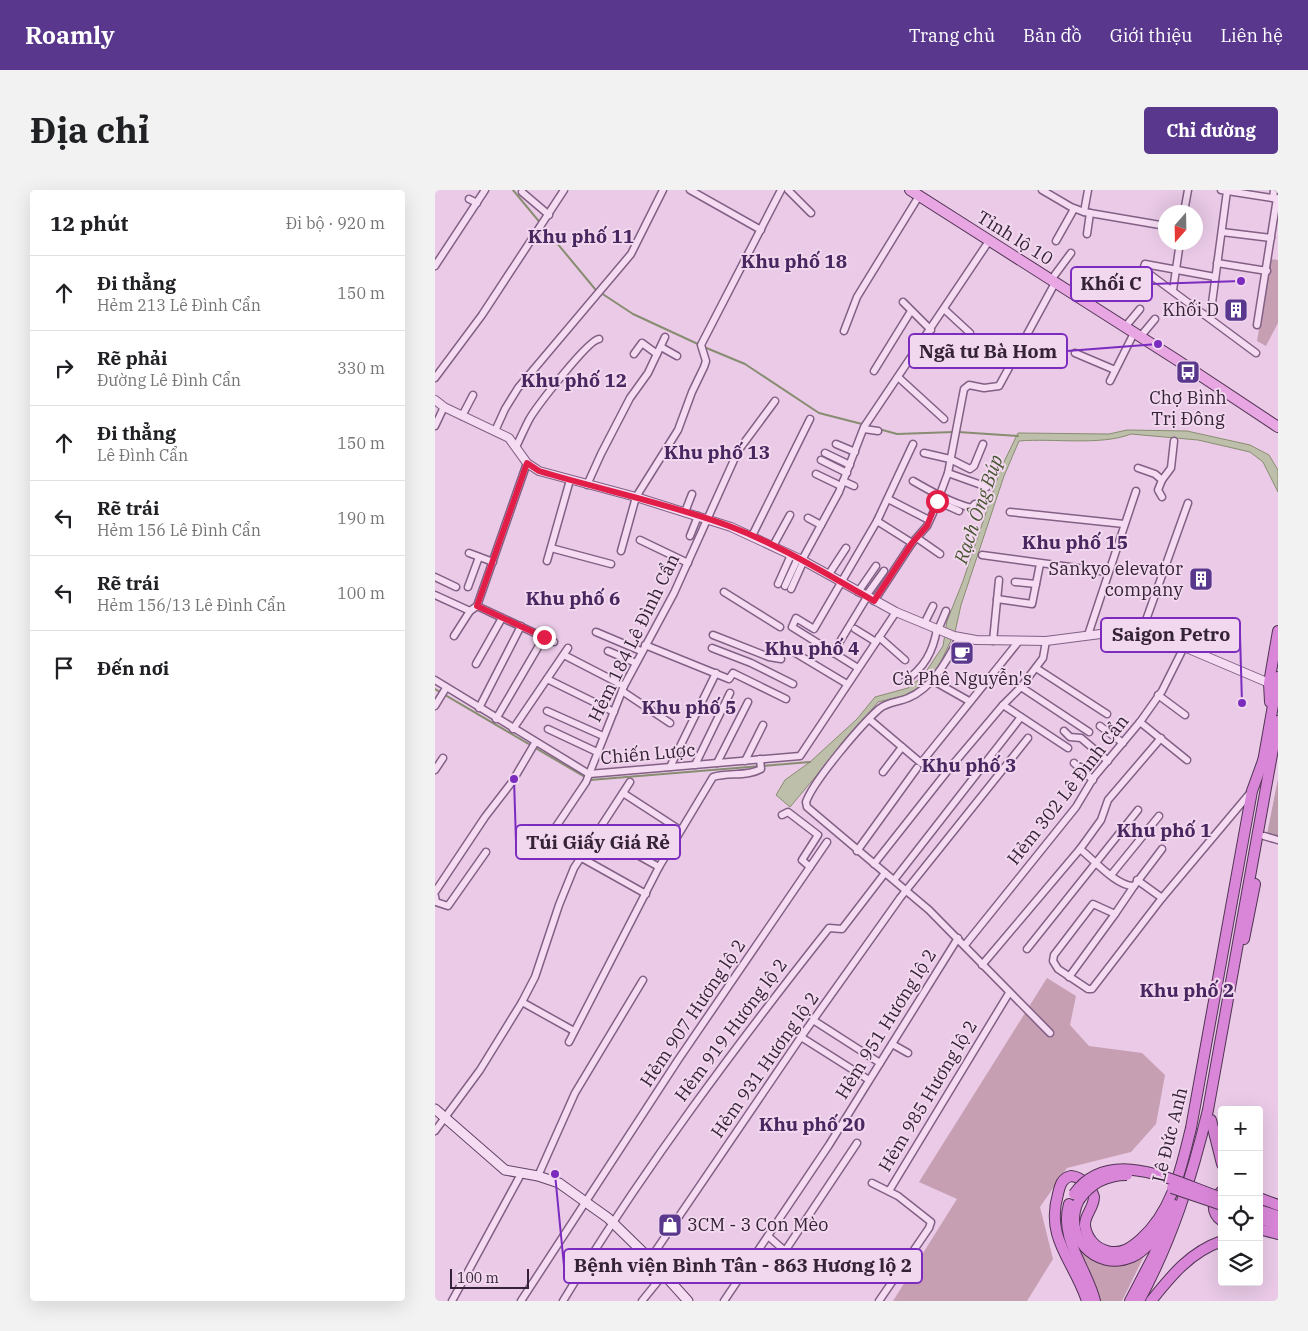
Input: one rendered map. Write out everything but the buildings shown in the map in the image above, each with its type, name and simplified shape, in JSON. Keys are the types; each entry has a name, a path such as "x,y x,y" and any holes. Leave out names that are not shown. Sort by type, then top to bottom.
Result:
{"highway":[{"name":"Lê Đức Anh","path":"1130,1301 1151,1263 1184,1174 1264,758 1272,710 1268,694 1274,680 1278,631"},
{"path":"1272,710 1278,649"},
{"name":"Lê Đức Anh","path":"1139,1301 1171,1235 1197,1154 1207,1110 1278,721"},
{"name":"Lê Đức Anh","path":"1145,1301 1174,1239 1203,1157 1277,766 1274,742"},
{"name":"Lê Đức Anh","path":"1107,1260 1126,1254 1156,1223 1165,1210 1179,1175 1193,1128 1252,792 1264,758"},
{"path":"1211,1120 1219,1151"},
{"path":"1095,1301 1067,1229 1068,1210 1085,1183 1096,1175 1113,1169 1130,1168 1218,1197"},
{"path":"1169,1218 1139,1252 1123,1260 1107,1260 1090,1253 1077,1236 1074,1215 1077,1197 1100,1181 1129,1175 1218,1204"},
{"path":"1087,1301 1063,1254 1055,1229 1056,1201 1064,1178 1071,1176 1079,1178 1093,1194 1094,1201 1085,1223 1088,1236 1093,1243 1105,1251 1115,1252 1135,1245"},
{"path":"1218,1196 1213,1208 1218,1218"},
{"path":"1263,1199 1278,1205"},
{"path":"1263,1211 1278,1216"},
{"path":"1263,1219 1278,1225"},
{"path":"1263,1230 1278,1235"},
{"path":"1263,1234 1278,1235"},
{"path":"1151,1301 1175,1272 1205,1248 1218,1243"}],"main road":[{"name":"Tỉnh lộ 10","path":"914,193 1278,427"},
{"path":"435,1109 495,1164 505,1170 538,1176 559,1183 585,1200 612,1221 688,1301"}],"street":[{"path":"435,266 485,190"},
{"path":"435,378 454,354 538,232 564,190"},
{"path":"495,431 505,408 518,388 631,254 663,190"},
{"path":"690,190 761,230"},
{"path":"621,551 636,497 678,430 692,392 704,367 704,354 701,345 781,190"},
{"path":"788,190 811,214"},
{"path":"1042,190 1074,209 1087,213 1158,225"},
{"path":"1087,234 1088,190"},
{"path":"1185,205 1188,190"},
{"path":"1210,318 1222,232 1224,190 1276,198"},
{"path":"1257,325 1267,271 1276,198 1274,190"},
{"path":"522,192 547,218"},
{"path":"844,331 857,297 914,193"},
{"path":"469,198 477,203"},
{"path":"1056,241 1074,209"},
{"path":"1222,232 1271,238"},
{"path":"799,558 785,586 799,558 821,525 842,484 864,428 872,414 931,330 989,241"},
{"path":"1173,290 1179,250"},
{"path":"869,598 929,520 948,473 964,390 969,385 984,388 999,386 1053,281 1071,253"},
{"path":"1217,263 1267,271"},
{"path":"1215,277 1145,264 1144,267 1148,273 1256,353"},
{"path":"903,302 931,330"},
{"path":"944,309 970,333"},
{"path":"1125,327 1140,309"},
{"path":"874,371 911,311"},
{"path":"1110,381 1137,335 1155,319"},
{"path":"587,485 630,398 648,373 665,337"},
{"path":"516,446 537,407 575,360 594,341 599,339"},
{"path":"634,354 642,343 657,354"},
{"path":"661,347 677,356"},
{"path":"1075,353 1115,370"},
{"path":"898,376 944,420"},
{"path":"462,416 473,395"},
{"path":"435,400 444,407 509,438 527,463 539,471 636,497 707,519 752,536 799,558 896,612 956,637 993,641 1046,641 1116,632 1141,634 1184,647 1274,680"},
{"name":"Hẻm 184 Lê Đình Cẩn","path":"543,846 588,777 623,689 674,593 738,451 775,401"},
{"path":"435,426 444,407"},
{"path":"752,536 809,419"},
{"path":"864,428 878,431"},
{"path":"1163,496 1159,490 1162,480 1171,468 1174,442"},
{"path":"836,444 855,452"},
{"path":"858,668 791,628 796,618 814,629 877,521 913,444"},
{"path":"924,454 951,459 970,469 975,466 983,444"},
{"path":"825,453 850,465"},
{"path":"821,460 847,473"},
{"path":"454,636 470,611 477,606 496,561 527,463"},
{"path":"1138,468 1155,474 1162,480"},
{"path":"948,473 987,487"},
{"path":"816,474 853,486"},
{"path":"547,561 570,480"},
{"path":"913,482 959,511"},
{"path":"1087,635 1136,490"},
{"path":"685,512 692,494"},
{"path":"938,498 971,508 975,504 979,504"},
{"path":"888,499 929,520"},
{"path":"1141,634 1188,503"},
{"path":"1010,512 1124,524"},
{"path":"773,546 790,515"},
{"path":"690,536 698,516"},
{"path":"808,518 821,525"},
{"path":"877,521 940,554"},
{"path":"640,540 688,563"},
{"path":"551,548 611,564"},
{"path":"829,574 846,548"},
{"path":"469,553 496,561"},
{"path":"982,555 1107,572"},
{"path":"468,587 479,557"},
{"path":"997,599 1031,604 1040,564"},
{"path":"859,592 876,566"},
{"path":"833,653 869,598 884,571"},
{"path":"435,577 456,587"},
{"path":"993,641 999,580"},
{"path":"1015,582 1036,584"},
{"path":"724,592 780,627"},
{"path":"435,596 470,611"},
{"path":"477,606 554,642"},
{"path":"924,624 933,606"},
{"path":"905,681 918,670 931,653 946,611"},
{"path":"787,648 847,684 896,612"},
{"path":"476,664 502,618"},
{"path":"479,708 521,626"},
{"path":"855,629 877,639 905,660"},
{"path":"596,632 641,652"},
{"path":"713,635 769,657 781,658"},
{"path":"496,718 544,637"},
{"path":"956,637 932,680 909,698 884,705 869,719 835,760 806,802 807,807 874,864 883,876 894,880 903,894 955,941 965,945 1008,994 1050,1033"},
{"path":"857,851 969,700 1019,641"},
{"path":"874,864 1003,705 1036,668 1043,658 1046,641"},
{"path":"645,645 729,679 733,673 786,699"},
{"name":"Hẻm 302 Lê Đình Cẩn","path":"965,945 1072,813 1093,780 1140,722 1158,696 1184,647"},
{"path":"513,729 568,648"},
{"path":"712,648 751,663 793,684"},
{"path":"608,651 636,663"},
{"path":"564,655 623,689 670,723"},
{"path":"1036,668 1107,714"},
{"path":"670,767 716,673"},
{"name":"Chiến Lược","path":"435,680 444,691 496,718 588,777 670,767 745,761 761,762 800,756 847,684"},
{"path":"547,680 614,712"},
{"path":"932,680 969,700"},
{"path":"1021,687 1089,732"},
{"path":"435,706 444,691"},
{"path":"695,765 730,693"},
{"path":"1158,696 1185,715"},
{"path":"717,763 748,702"},
{"path":"1003,705 1068,748"},
{"path":"547,711 603,736"},
{"path":"894,880 1021,717"},
{"path":"869,719 902,747 919,766"},
{"path":"1140,722 1187,760"},
{"path":"745,761 763,725"},
{"path":"1100,726 1123,743"},
{"path":"548,729 597,752"},
{"path":"1064,731 1070,737 1081,738 1108,761"},
{"name":"Hẻm 931 Hương lộ 2","path":"650,1259 801,1037 903,894 1028,738"},
{"path":"983,965 1080,849 1101,820 1108,800 1161,738"},
{"path":"486,852 448,906 437,902 435,894 485,817 512,782 534,744"},
{"path":"883,772 902,747"},
{"path":"435,770 443,758"},
{"path":"569,1042 659,867 713,777 723,774 755,772 761,762"},
{"path":"1074,763 1093,780"},
{"path":"435,1131 480,1070 522,1002 535,977 559,905 580,857 630,782"},
{"path":"1115,914 1093,904 1054,955 1055,966 1088,989 1092,988 1162,898 1252,792"},
{"path":"623,793 680,830"},
{"path":"1027,949 1137,810"},
{"path":"782,815 788,812 818,835 802,860 810,867"},
{"path":"1111,875 1159,816"},
{"path":"596,832 659,867"},
{"path":"1264,836 1278,840"},
{"name":"Hẻm 907 Hương lộ 2","path":"521,1301 585,1200 827,842"},
{"path":"1080,849 1111,875 1128,886 1136,883"},
{"path":"1069,977 1162,849"},
{"path":"580,857 646,894"},
{"name":"Hẻm 919 Hương lộ 2","path":"612,1221 744,1035 829,928 842,930 883,876"},
{"path":"1136,883 1162,898"},
{"name":"Hẻm 951 Hương lộ 2","path":"724,1301 880,1063 955,941"},
{"path":"538,1176 575,1093 643,980"},
{"name":"Hẻm 985 Hương lộ 2","path":"879,1301 929,1228 931,1222 889,1191 1008,994"},
{"path":"522,1002 574,1031"},
{"path":"813,1020 880,1063"},
{"path":"801,1037 869,1080"},
{"path":"892,1044 907,1052"},
{"path":"768,1236 785,1251 857,1143"},
{"path":"452,1301 521,1174"},
{"path":"872,1183 889,1191"},
{"path":"563,1301 612,1221"},
{"path":"642,1301 663,1275"}],"shaded area":[{"path":"1271,259 1278,260 1278,323 1266,346 1257,341"},
{"name":"Rạch Ông Búp","path":"1127,430 1187,431 1250,445 1269,455 1278,470 1278,492 1263,462 1250,452 1198,440 1131,434 1119,438 1091,441 1019,441 1004,476 961,605 955,632 935,674 923,686 907,695 878,702 790,807 776,795 785,780 810,762 857,719 875,697 908,688 923,676 943,646 947,621 963,581 1001,468 1018,433 1109,434"},
{"path":"1278,779 1278,836 1267,834"},
{"path":"1047,978 1076,996 1070,1025 1089,1046 1142,1053 1165,1075 1156,1124 1131,1152 1067,1168 1040,1207 1053,1259 1027,1301 893,1301 957,1199 919,1182"},
{"path":"1076,1244 1081,1248 1146,1252 1122,1301 1099,1301 1090,1272"}],"waterway":[{"path":"513,190 595,289 633,314 700,345"},
{"path":"704,347 745,364 819,413 862,424"},
{"path":"879,429 897,434 954,432"},
{"path":"958,432 1018,436"},
{"path":"435,689 590,780 810,762"}],"place":[{"name":"Khối C","path":"1241,281"},
{"name":"Khối D","path":"1236,310"},
{"name":"Ngã tư Bà Hom","path":"1158,344"},
{"name":"Chợ Bình Trị Đông","path":"1188,372"},
{"name":"Sankyo elevator company","path":"1201,579"},
{"name":"Cà Phê Nguyễn's","path":"962,653"},
{"name":"Saigon Petro","path":"1242,703"},
{"name":"Túi Giấy Giá Rẻ","path":"514,779"},
{"name":"Bệnh viện Bình Tân - 863 Hương lộ 2","path":"555,1174"},
{"name":"3CM - 3 Con Mèo","path":"670,1225"}],"district":[{"name":"Khu phố 11","path":"581,236"},
{"name":"Khu phố 18","path":"794,261"},
{"name":"Khu phố 12","path":"574,380"},
{"name":"Khu phố 13","path":"717,452"},
{"name":"Khu phố 15","path":"1075,542"},
{"name":"Khu phố 6","path":"573,598"},
{"name":"Khu phố 4","path":"812,648"},
{"name":"Khu phố 5","path":"689,707"},
{"name":"Khu phố 3","path":"969,765"},
{"name":"Khu phố 1","path":"1164,830"},
{"name":"Khu phố 2","path":"1187,990"},
{"name":"Khu phố 20","path":"812,1124"}],"route":[{"path":"544,637 477,606 527,463 539,471 719,522 804,560 874,601 912,543 927,526 937,501"}]}
